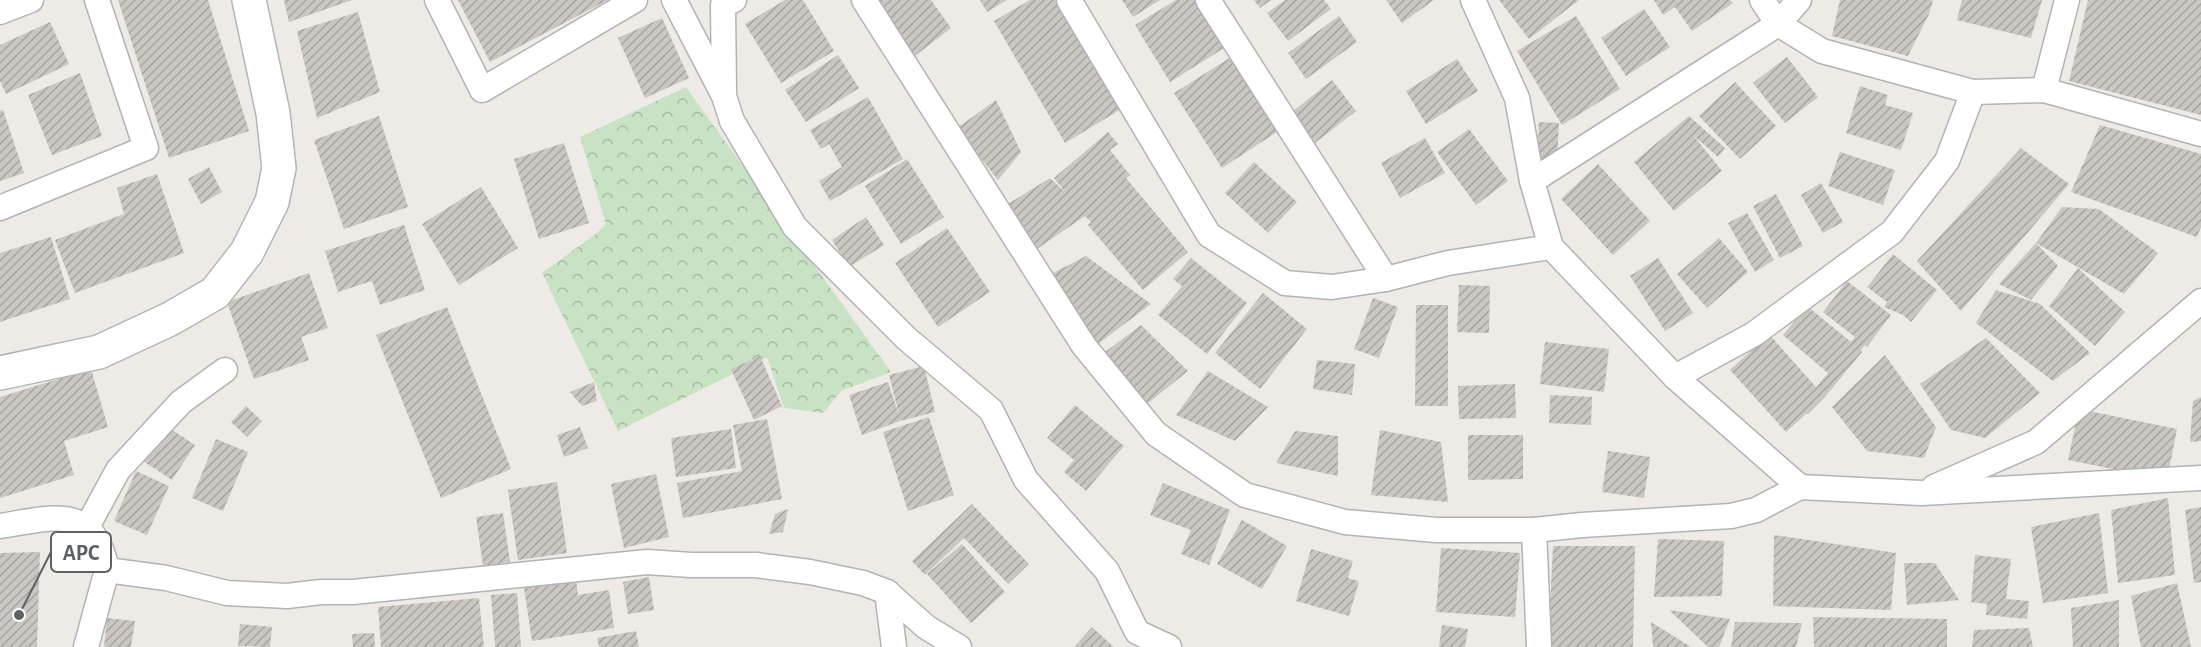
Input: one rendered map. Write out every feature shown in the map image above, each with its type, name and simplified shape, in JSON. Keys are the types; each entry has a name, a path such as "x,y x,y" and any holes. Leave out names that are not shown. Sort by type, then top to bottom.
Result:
{"main road":[{"path":"0,373 99,352 170,319 215,293 247,252 272,202 279,168 273,113 249,0"}],"street":[{"path":"0,12 31,0"},
{"path":"0,208 146,148 97,0"},
{"path":"437,0 482,90 635,0"},
{"path":"674,0 724,96 732,121 795,227 906,338 991,410 1026,480 1107,571 1137,632 1168,647"},
{"path":"724,96 723,5 734,0"},
{"path":"864,0 1084,346 1156,434 1245,495 1345,522 1436,530 1534,531 1582,525 1731,516 1756,510 1800,487 1921,493 2201,478"},
{"path":"1070,0 1209,236 1285,283 1332,287 1386,279 1448,263 1551,247"},
{"path":"1208,0 1386,279"},
{"path":"1473,0 1517,98 1532,181 1551,247 1676,377 1800,487"},
{"path":"1762,0 1778,24 1822,51 1973,92 2044,90 2201,134"},
{"path":"1532,181 1778,24 1799,0"},
{"path":"2044,90 2067,0"},
{"path":"1676,377 1754,334 1892,232 1947,161 1973,92"},
{"path":"1921,493 2036,441 2201,301"},
{"path":"87,527 118,470 181,402 225,370"},
{"path":"0,526 41,519 64,518 87,527 96,536 103,550 107,570 86,647"},
{"path":"1534,531 1539,647"},
{"path":"107,570 166,578 227,593 287,596 321,592 353,592 648,562 756,565 810,572 887,592 926,627 959,647"},
{"path":"887,592 894,647"}],"green space":[{"path":"686,87 891,372 841,391 823,413 784,408 767,357 618,431 542,273 606,224 580,137"}],"building":[{"path":"118,0 208,0 249,131 169,158"},
{"path":"284,0 352,0 289,22"},
{"path":"458,0 608,0 490,62"},
{"path":"785,0 803,0 834,51 781,83 745,24"},
{"path":"857,0 931,0 951,28 902,66"},
{"path":"980,0 1007,0 987,12"},
{"path":"1030,0 1060,0 1123,108 1065,143 994,21"},
{"path":"1122,0 1160,0 1133,17"},
{"path":"1176,0 1202,0 1229,45 1170,82 1135,25"},
{"path":"1254,0 1271,0 1260,8"},
{"path":"1285,0 1324,0 1331,9 1288,41 1267,13"},
{"path":"1386,0 1434,0 1402,23"},
{"path":"1499,0 1579,0 1529,39"},
{"path":"1654,0 1730,0 1733,3 1692,31 1675,7 1663,15"},
{"path":"1840,0 1933,0 1929,14 1908,56 1832,36"},
{"path":"1962,0 2042,0 2031,38 1957,20"},
{"path":"2088,0 2201,0 2201,115 2069,81"},
{"path":"1644,9 1670,47 1626,76 1601,38"},
{"path":"358,12 380,92 317,118 297,31"},
{"path":"1339,16 1357,42 1306,79 1288,53"},
{"path":"1576,16 1620,89 1562,125 1517,51"},
{"path":"662,18 689,78 645,98 618,38"},
{"path":"50,22 69,64 6,94 0,81 0,45"},
{"path":"1236,54 1283,128 1222,168 1174,93"},
{"path":"838,55 859,88 806,122 785,90"},
{"path":"1787,57 1818,97 1785,123 1753,83"},
{"path":"1457,59 1478,91 1426,124 1406,91"},
{"path":"80,73 102,136 52,155 28,95"},
{"path":"1332,80 1356,111 1315,143 1291,113"},
{"path":"1735,82 1776,126 1740,159 1699,116"},
{"path":"1860,86 1888,95 1885,105 1913,113 1901,150 1846,133"},
{"path":"868,97 903,159 830,201 819,181 842,167 829,144 821,149 810,130"},
{"path":"996,100 1021,152 998,180 957,128"},
{"path":"3,110 24,173 0,181 0,111"},
{"path":"379,116 408,207 344,229 314,140"},
{"path":"1689,116 1725,148 1718,157 1693,135 1722,171 1674,211 1634,162"},
{"path":"1539,122 1559,123 1557,161 1537,160"},
{"path":"2100,125 2201,154 2201,227 2197,237 2071,192"},
{"path":"1469,129 1508,181 1476,205 1437,152"},
{"path":"1108,132 1118,144 1110,150 1130,175 1126,178 1188,252 1143,290 1088,225 1091,222 1085,216 1037,249 1008,204 1050,178 1065,192 1054,178"},
{"path":"1425,138 1445,173 1400,198 1381,163"},
{"path":"564,143 589,223 539,239 514,159"},
{"path":"2021,148 2069,184 1961,311 1917,261"},
{"path":"1840,152 1895,170 1883,205 1828,186"},
{"path":"907,159 944,217 901,244 865,186"},
{"path":"1254,162 1297,202 1268,233 1225,193"},
{"path":"1598,164 1650,221 1613,255 1561,199"},
{"path":"209,167 222,192 201,204 188,179"},
{"path":"157,174 184,253 75,293 55,240 124,214 117,188"},
{"path":"1821,183 1843,222 1823,233 1801,195"},
{"path":"481,187 518,248 459,285 422,224"},
{"path":"1776,194 1803,246 1780,258 1753,206"},
{"path":"2062,207 2099,209 2158,253 2124,294 2036,243"},
{"path":"1747,213 1774,260 1755,272 1728,223"},
{"path":"866,217 884,245 849,267 832,240"},
{"path":"404,225 425,290 380,305 372,281 338,292 325,251"},
{"path":"947,228 990,292 938,327 895,263"},
{"path":"51,237 70,299 0,322 0,253"},
{"path":"1719,238 1748,272 1707,308 1677,274"},
{"path":"2036,243 2058,266 2031,300 1999,284"},
{"path":"1893,254 1937,290 1911,322 1903,315 1884,307 1887,302 1867,287"},
{"path":"1086,256 1151,304 1094,347 1053,273"},
{"path":"1191,258 1247,303 1207,354 1158,315 1182,286 1173,279"},
{"path":"1658,258 1693,313 1665,331 1630,276"},
{"path":"2078,268 2125,312 2095,346 2049,306"},
{"path":"309,273 328,328 301,337 309,360 254,379 227,302"},
{"path":"1847,281 1891,315 1825,397 1786,432 1730,370 1769,334 1816,387 1828,373 1783,335 1807,306 1851,342 1855,337 1823,312"},
{"path":"1459,285 1490,286 1489,333 1457,332"},
{"path":"1996,290 2040,304 2090,353 2053,381 1976,323"},
{"path":"1263,293 1307,329 1260,389 1215,353"},
{"path":"1373,298 1398,307 1379,358 1354,349"},
{"path":"1416,305 1448,305 1448,406 1415,406"},
{"path":"447,307 511,469 441,498 376,335"},
{"path":"1141,325 1188,371 1147,404 1105,352"},
{"path":"1986,338 2040,393 1985,438 1951,430 1920,384"},
{"path":"1545,342 1609,349 1604,392 1540,384"},
{"path":"1885,355 1936,427 1924,458 1867,451 1832,407"},
{"path":"760,356 782,406 754,420 731,369"},
{"path":"1317,360 1355,364 1352,395 1313,389"},
{"path":"924,366 935,412 900,421 862,435 849,395 888,382 900,418 889,375"},
{"path":"91,369 108,427 64,441 74,475 0,498 0,397"},
{"path":"1208,371 1268,407 1235,441 1176,415"},
{"path":"594,382 597,401 582,406 570,392"},
{"path":"1515,384 1516,418 1459,419 1458,386"},
{"path":"1550,395 1592,397 1591,425 1549,423"},
{"path":"2201,397 2201,441 2190,442 2193,401"},
{"path":"1075,405 1124,446 1086,491 1064,472 1074,460 1047,438"},
{"path":"246,406 262,421 247,437 231,422"},
{"path":"2079,409 2177,429 2167,480 2068,460"},
{"path":"929,417 954,495 908,511 883,432"},
{"path":"767,419 782,499 683,518 677,483 742,471 733,425"},
{"path":"166,426 195,445 172,480 143,461"},
{"path":"580,427 588,448 564,457 557,435"},
{"path":"731,429 736,468 676,477 671,438"},
{"path":"1380,430 1441,442 1448,502 1371,495"},
{"path":"1295,431 1338,436 1338,476 1276,463"},
{"path":"1468,435 1523,435 1523,479 1468,480"},
{"path":"216,439 248,452 223,511 192,498"},
{"path":"1608,451 1650,457 1644,498 1602,492"},
{"path":"136,471 169,486 147,535 114,521"},
{"path":"656,474 669,537 624,548 611,484"},
{"path":"557,482 567,553 518,560 508,490"},
{"path":"1163,483 1230,510 1209,565 1181,554 1191,530 1150,515"},
{"path":"2168,498 2175,575 2118,583 2111,510"},
{"path":"972,504 1029,564 1008,584 964,538 925,575 912,561"},
{"path":"2201,507 2201,582 2194,583 2185,510"},
{"path":"788,509 783,532 769,534 775,514"},
{"path":"503,513 510,562 483,566 476,517"},
{"path":"2099,513 2108,593 2043,603 2031,527"},
{"path":"1242,520 1287,546 1262,589 1217,564"},
{"path":"1774,535 1896,553 1891,610 1773,606"},
{"path":"1658,539 1724,541 1722,596 1654,597"},
{"path":"962,544 1005,592 971,623 927,574"},
{"path":"1553,546 1635,546 1633,647 1548,647"},
{"path":"1441,548 1520,553 1515,617 1436,612"},
{"path":"1311,549 1353,561 1348,578 1359,581 1349,616 1296,601"},
{"path":"40,552 37,647 0,647 0,553"},
{"path":"1975,555 2011,559 2006,599 2029,601 2027,619 1986,615 1987,604 1971,602"},
{"path":"1904,563 1935,563 1959,600 1907,605"},
{"path":"649,577 654,610 628,614 623,582"},
{"path":"576,579 578,595 609,590 614,628 532,641 524,588"},
{"path":"2177,583 2191,647 2141,647 2131,596"},
{"path":"517,593 521,647 495,647 491,595"},
{"path":"479,598 484,647 381,647 378,607"},
{"path":"2119,600 2119,647 2073,647 2071,608"},
{"path":"1669,610 1730,619 1719,647 1708,647"},
{"path":"1813,617 1947,619 1947,647 1814,647"},
{"path":"107,618 135,621 131,647 104,647"},
{"path":"1651,622 1691,647 1653,647"},
{"path":"1735,622 1802,623 1796,647 1731,647"},
{"path":"240,624 272,627 270,647 238,646"},
{"path":"1442,625 1468,629 1465,647 1439,647"},
{"path":"1092,627 1114,647 1074,647"},
{"path":"2029,628 2033,647 1972,647 1974,630"},
{"path":"636,631 639,647 599,647 597,638"},
{"path":"374,633 375,647 353,647 352,634"}],"place":[{"name":"APC","path":"19,615"}]}
